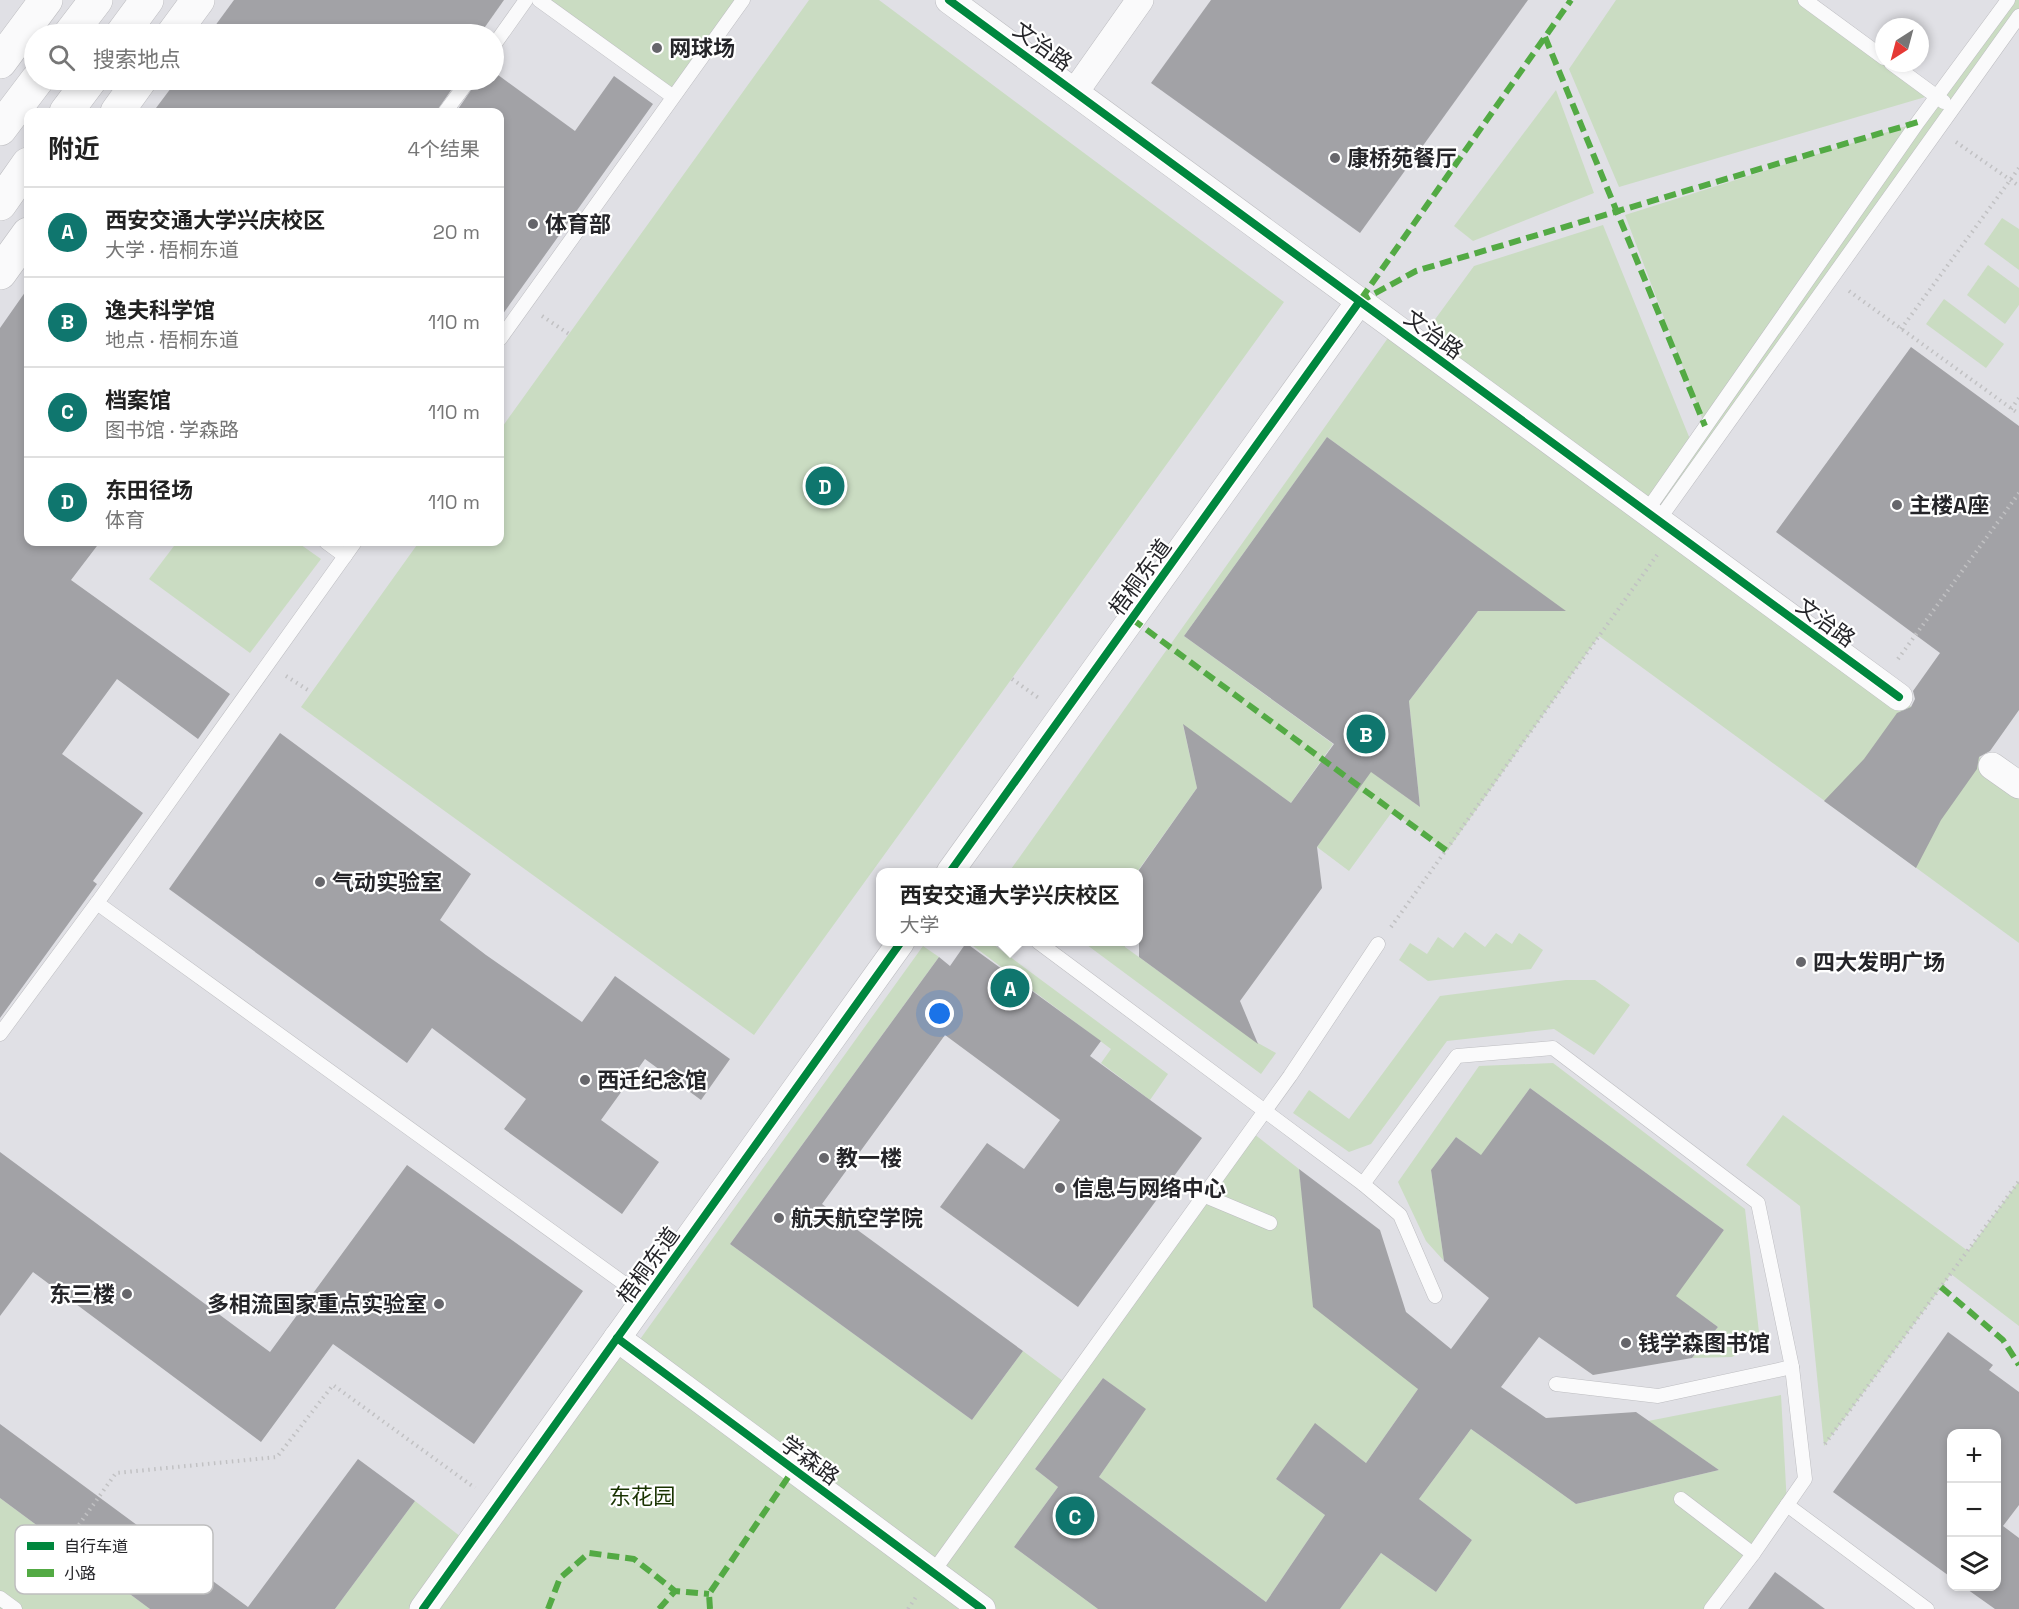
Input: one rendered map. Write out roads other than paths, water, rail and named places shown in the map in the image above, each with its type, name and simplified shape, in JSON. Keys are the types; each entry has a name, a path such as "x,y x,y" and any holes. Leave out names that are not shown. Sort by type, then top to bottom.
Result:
{"main road":[{"path":"28,24 46,0"},
{"path":"78,24 96,0"},
{"path":"129,24 147,0"},
{"path":"180,24 198,0"},
{"path":"0,62 24,30"},
{"path":"0,129 29,90"},
{"path":"69,108 82,90"},
{"path":"120,108 134,90"},
{"path":"0,204 24,170"},
{"path":"0,273 24,240"}],"street":[{"name":"文治路","path":"949,0 1889,691"},
{"path":"1075,92 1140,0"},
{"name":"梧桐东道","path":"954,868 1359,302"},
{"path":"1992,766 2019,786"},
{"name":"梧桐东道","path":"423,1609 617,1338 647,1300 898,946"},
{"name":"学森路","path":"617,1338 982,1609"}],"lane":[{"path":"504,31 526,0"},
{"path":"539,0 672,96"},
{"path":"504,333 743,0"},
{"path":"1805,0 1875,51"},
{"path":"1659,521 1937,97 2008,0"},
{"path":"1659,521 2019,16"},
{"path":"1903,72 1954,108"},
{"path":"448,108 462,90"},
{"path":"331,546 345,556"},
{"path":"0,1034 97,903 352,546"},
{"path":"97,903 647,1300"},
{"path":"933,1572 1263,1111 1378,944"},
{"path":"1043,946 1363,1184 1400,1215 1435,1296"},
{"path":"1363,1184 1456,1056 1553,1048 1758,1203 1792,1367 1805,1479 1753,1554 1711,1609"},
{"path":"1203,1195 1270,1223"},
{"path":"1556,1384 1658,1396 1792,1367"},
{"path":"1681,1499 1753,1554"},
{"path":"1787,1504 1927,1609"},
{"path":"0,1598 20,1604"}],"place":[{"name":"网球场","path":"657,48"},
{"name":"康桥苑餐厅","path":"1335,158"},
{"name":"体育部","path":"533,224"},
{"name":"东田径场","path":"825,486"},
{"name":"主楼A座","path":"1897,505"},
{"name":"逸夫科学馆","path":"1366,734"},
{"name":"气动实验室","path":"320,882"},
{"name":"四大发明广场","path":"1801,962"},
{"name":"西安交通大学兴庆校区","path":"1010,988"},
{"name":"西迁纪念馆","path":"585,1080"},
{"name":"教一楼","path":"824,1158"},
{"name":"信息与网络中心","path":"1060,1188"},
{"name":"航天航空学院","path":"779,1218"},
{"name":"东三楼","path":"127,1294"},
{"name":"多相流国家重点实验室","path":"439,1304"},
{"name":"钱学森图书馆","path":"1626,1343"},
{"name":"档案馆","path":"1075,1516"}],"park label":[{"name":"东花园","path":"642,1496"}]}
